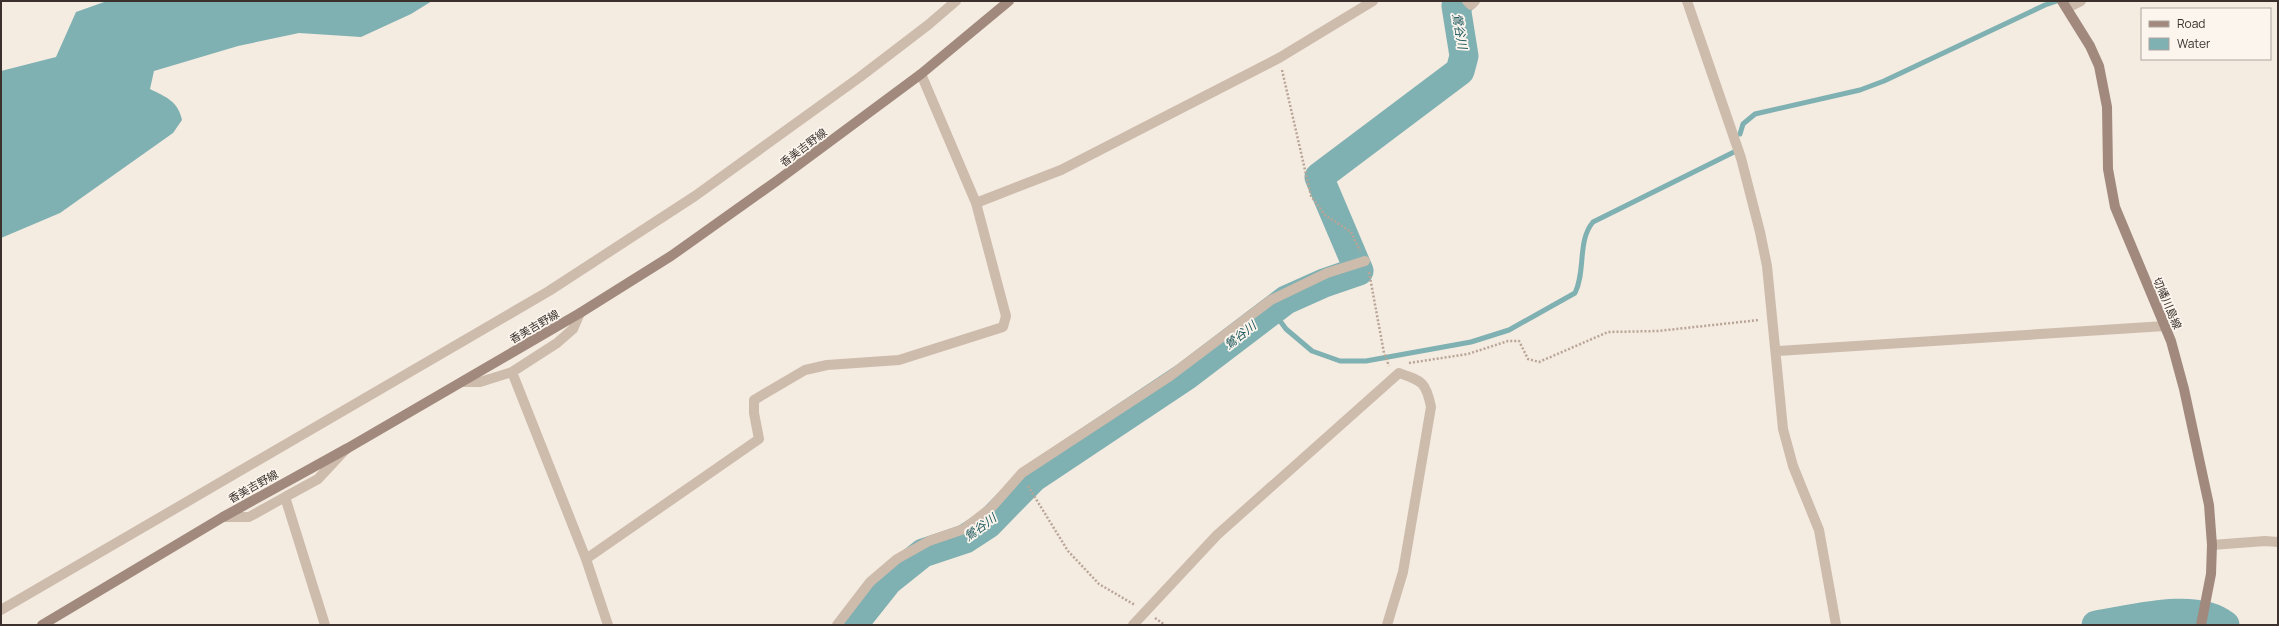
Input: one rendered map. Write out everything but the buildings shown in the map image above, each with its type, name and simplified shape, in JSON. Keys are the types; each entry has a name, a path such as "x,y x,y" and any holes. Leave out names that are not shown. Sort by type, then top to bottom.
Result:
{"main road":[{"name":"香美吉野線","path":"42,625 223,517 348,448 580,313 696,238 778,180 921,74 1008,1"},
{"name":"切幡川島線","path":"2064,4 2090,46 2099,66 2107,107 2108,169 2115,207 2171,341 2186,397 2209,505 2212,545 2211,574 2201,624"}],"street":[{"path":"1,610 549,291 701,191 860,77 928,26 956,1"},
{"path":"976,203 1061,170 1279,58 1372,1"},
{"path":"1467,1 1471,5 1475,1"},
{"path":"1687,1 1741,158 1767,266 1772,319 1777,351 1783,429 1793,466 1819,530 1836,625"},
{"path":"2064,4 2081,1"},
{"path":"586,560 759,439 754,414 754,400 805,370 827,365 899,360 1003,327 1006,316 976,203 921,74"},
{"path":"837,625 870,582 898,558 929,541 964,529 991,508 1022,473 1170,376 1271,300 1320,276 1358,263"},
{"path":"462,382 480,382 512,372 557,343 573,329 580,313"},
{"path":"1777,351 2164,326"},
{"path":"512,372 586,560 608,625"},
{"path":"1133,625 1147,612 1217,535 1398,373 1420,380 1428,393 1431,407 1403,572 1387,625"},
{"path":"223,517 249,517 318,479 348,448"},
{"path":"285,497 325,625"},
{"path":"2212,545 2265,541 2278,542"}],"path":[{"path":"1279,58 1311,196 1324,214 1351,232 1358,263 1370,273 1386,359"},
{"path":"1398,373 1409,363 1468,354 1508,341 1519,341 1528,359 1539,362 1608,332 1658,331 1772,319"},
{"path":"1028,487 1068,551 1100,584 1147,612 1165,625"}],"water":[{"path":"107,1 432,1 411,14 361,37 299,33 238,46 154,71 150,89 170,100 178,108 182,120 173,133 60,213 1,238 1,71 56,57 76,12"}],"waterway":[{"name":"鶯谷川","path":"853,625 888,581 923,553 965,539 988,524 1033,478 1186,376 1286,300 1324,283 1359,271 1319,177 1460,71 1464,56 1456,6 1461,1"},
{"path":"1740,134 1743,124 1755,114 1860,90 1884,81 2045,5 2057,1"},
{"path":"1272,310 1286,329 1312,351 1340,361 1366,361 1471,342 1509,330 1575,293 1580,275 1585,238 1593,222 1734,152"},
{"path":"2096,625 2144,616 2180,613 2197,614 2213,618 2225,625"}]}
